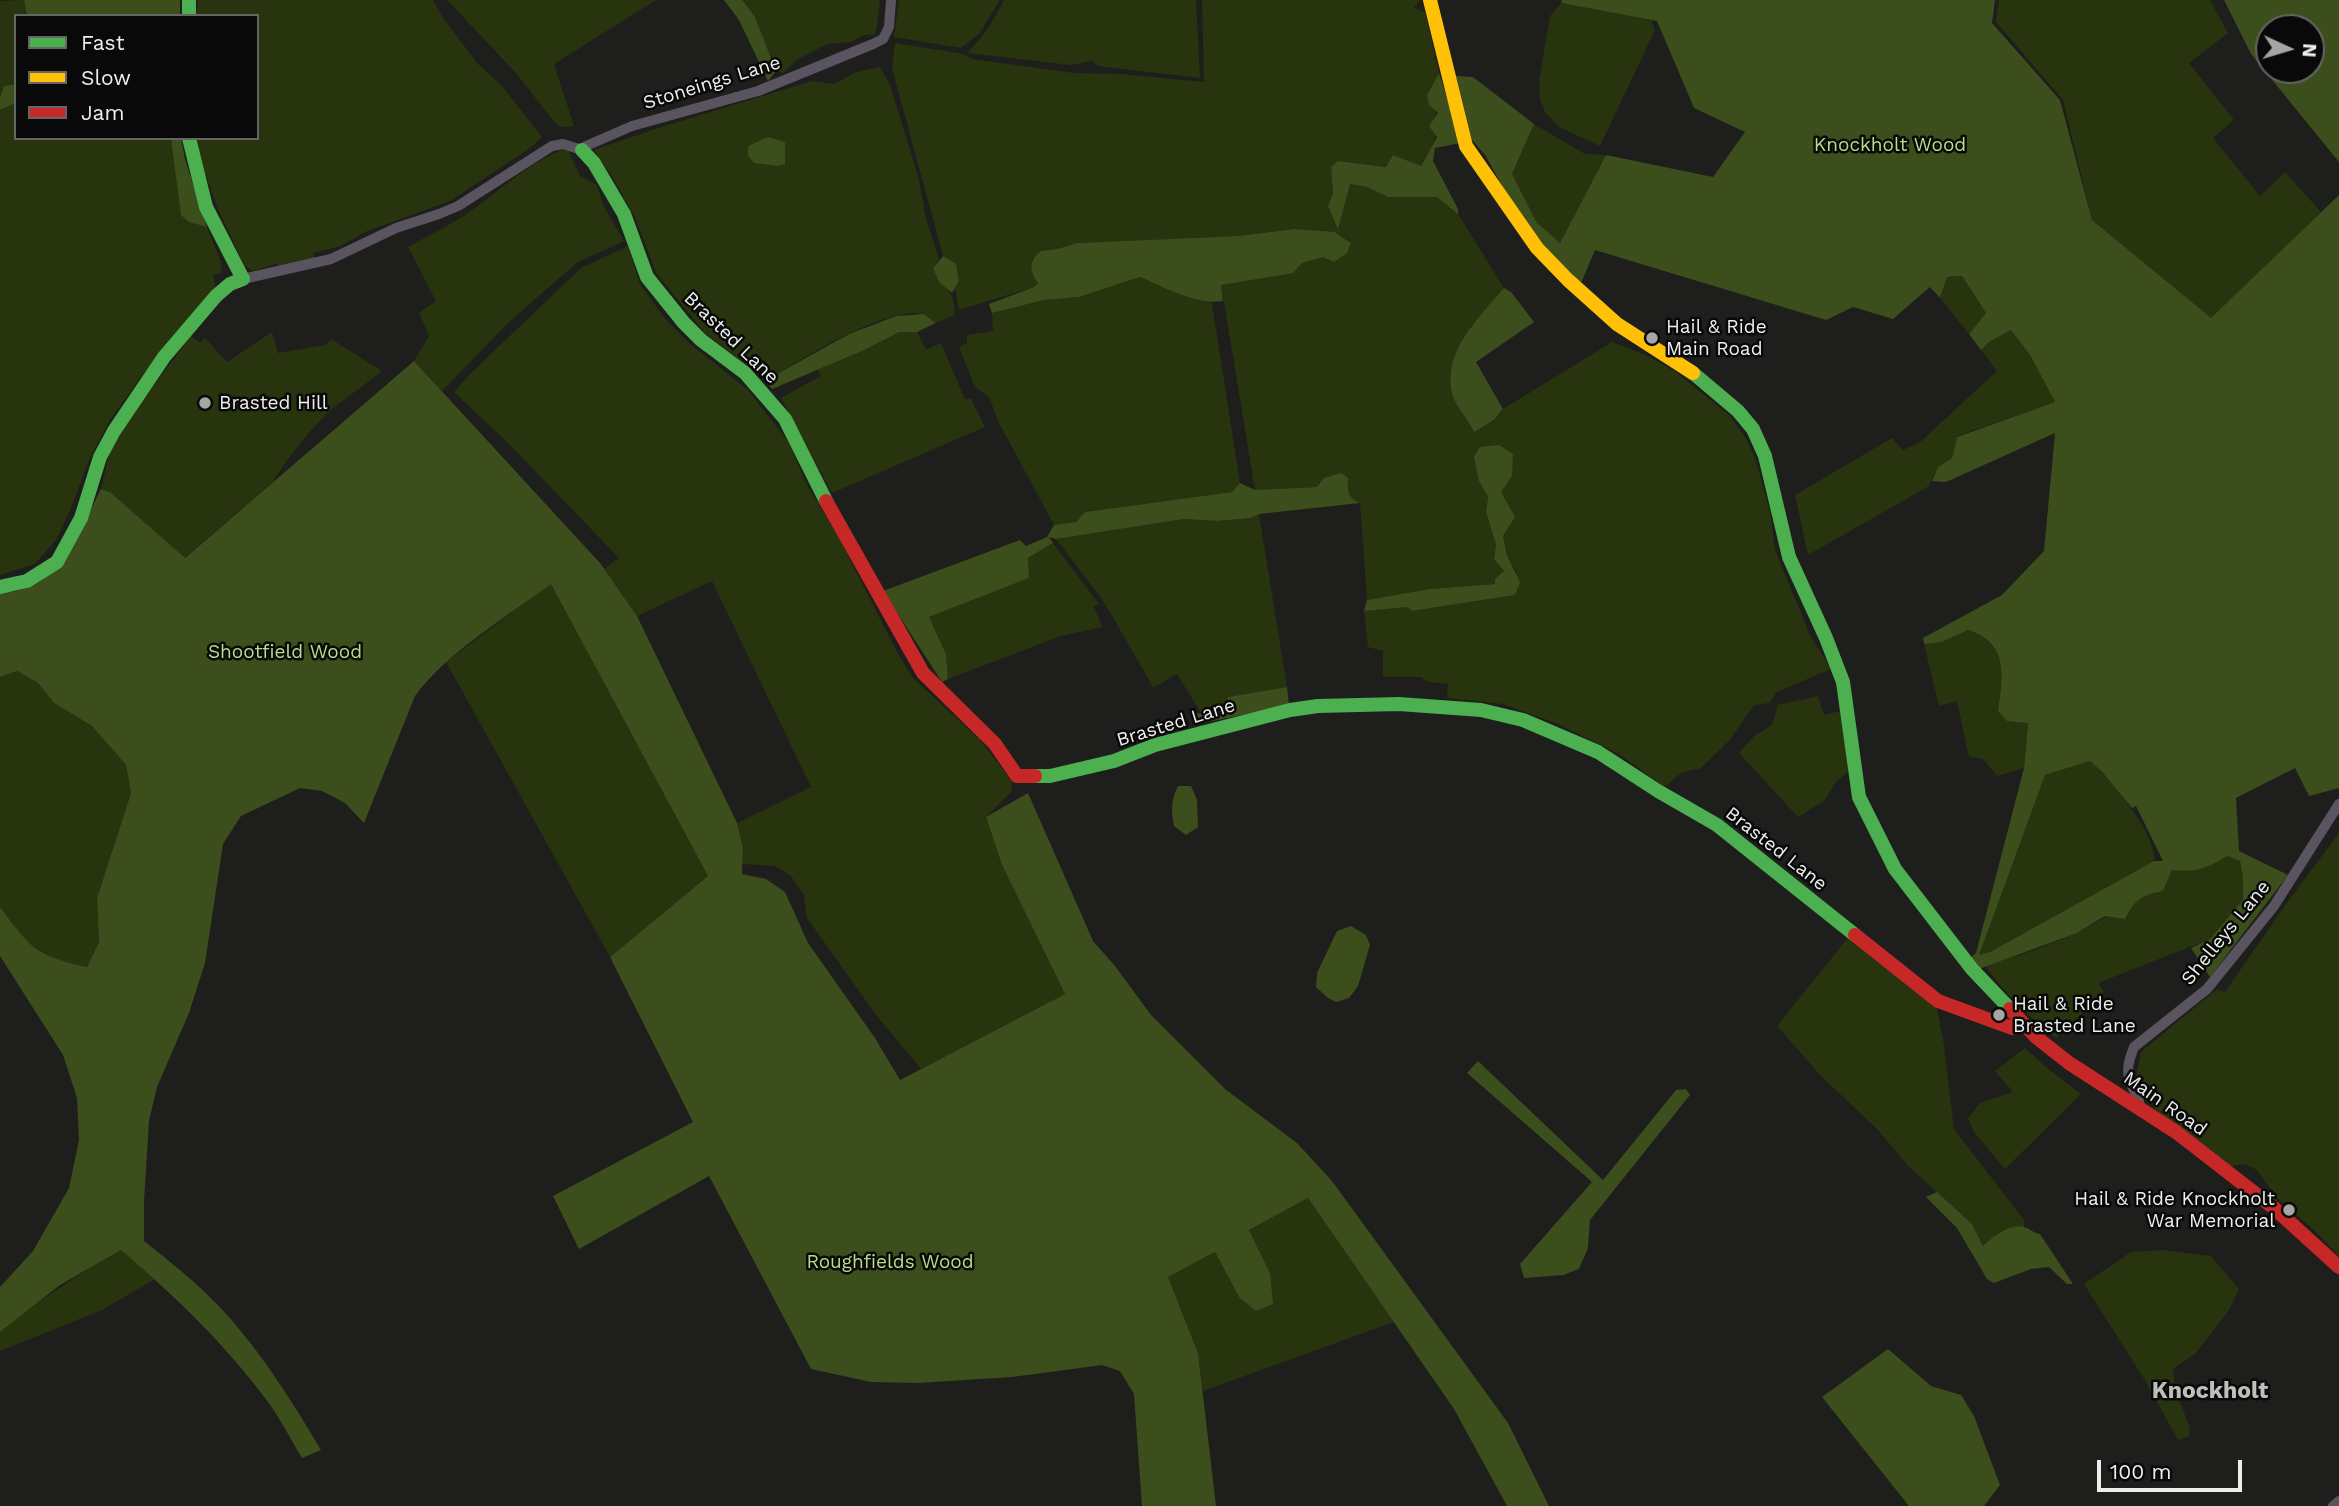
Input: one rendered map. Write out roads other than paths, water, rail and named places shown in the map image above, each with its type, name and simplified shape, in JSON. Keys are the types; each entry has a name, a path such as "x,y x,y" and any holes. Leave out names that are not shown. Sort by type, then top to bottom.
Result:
{"street":[{"name":"Stoneings Lane","path":"582,150 632,126 758,91 873,44 883,39 889,27 891,0"},
{"name":"Main Road","path":"1430,0 1466,146 1537,248 1617,324 1695,375 1738,411 1753,429 1774,487 1789,557 1843,682 1860,797 1895,869 1972,969 2021,1023 2055,1052 2176,1132 2274,1208 2339,1267"},
{"path":"189,140 206,207 243,279"},
{"path":"0,587 27,581 57,562 80,518 100,457 114,431 164,357 216,296 230,284 331,259 396,228 458,206 552,146 564,144 582,150"},
{"name":"Brasted Lane","path":"582,150 594,163 624,214 647,277 684,323 701,340 745,373 785,419 840,529 923,673 995,744 1017,776 1050,776 1114,761 1169,742 1290,710 1318,706 1442,706 1481,710 1523,720 1598,752 1717,825 1938,1001 2012,1028 2021,1023"},
{"name":"Shelleys Lane","path":"2140,1108 2140,1102 2126,1075 2128,1060 2134,1047 2207,989 2274,906 2339,804"},
{"path":"2333,1506 2339,1501"}],"place":[{"name":"Hail & Ride Main Road","path":"1652,338"},
{"name":"Brasted Hill","path":"205,403"},
{"name":"Hail & Ride Brasted Lane","path":"1999,1015"},
{"name":"Hail & Ride Knockholt War Memorial","path":"2289,1210"}],"district":[{"name":"Knockholt","path":"2210,1391"}],"park label":[{"name":"Knockholt Wood","path":"1890,145"},
{"name":"Shootfield Wood","path":"285,652"},
{"name":"Roughfields Wood","path":"890,1262"}]}
